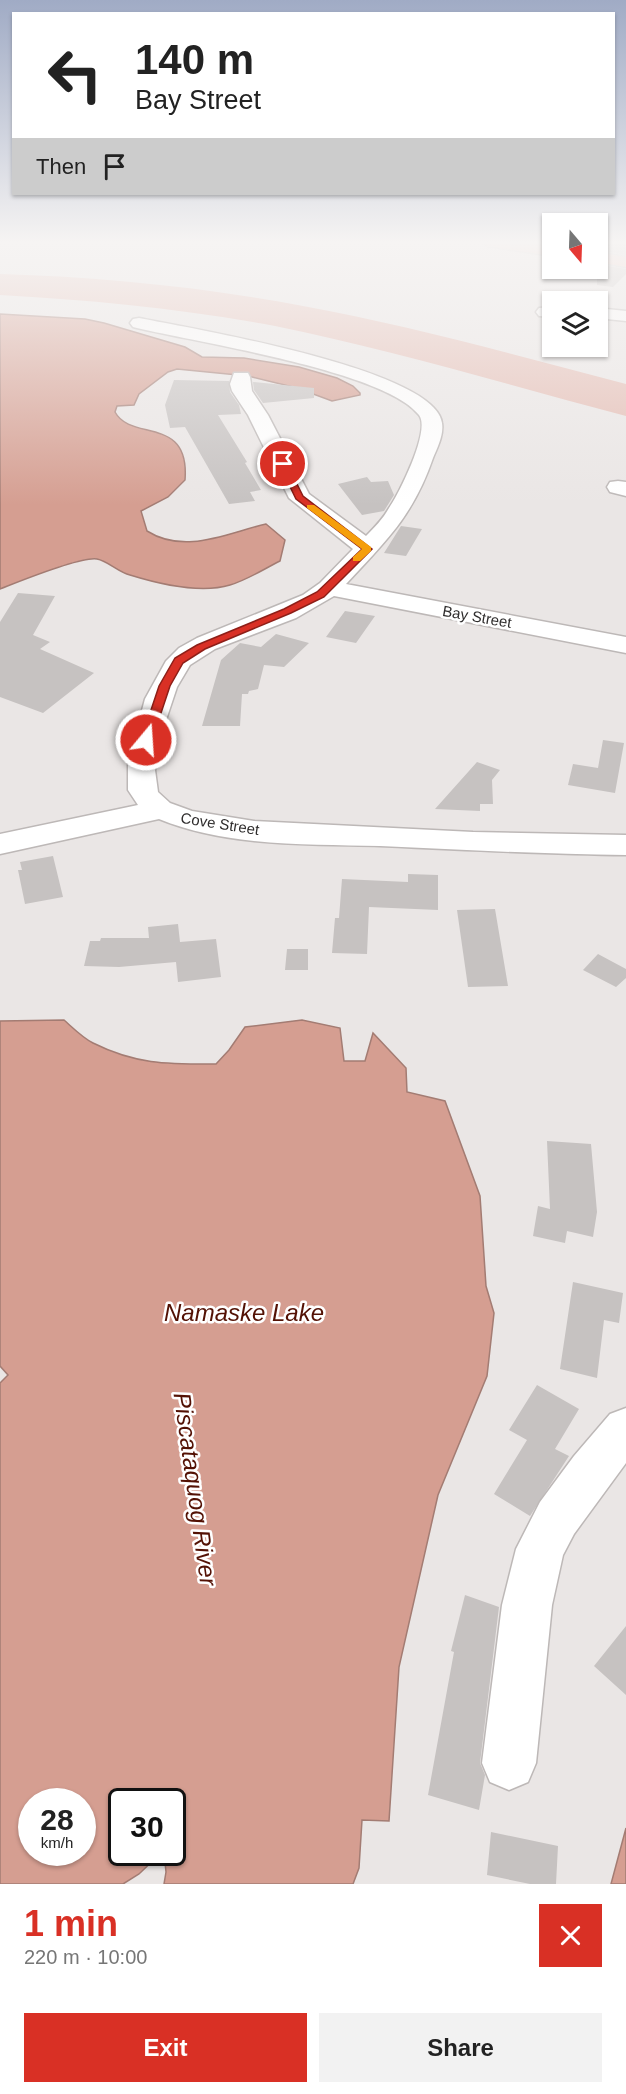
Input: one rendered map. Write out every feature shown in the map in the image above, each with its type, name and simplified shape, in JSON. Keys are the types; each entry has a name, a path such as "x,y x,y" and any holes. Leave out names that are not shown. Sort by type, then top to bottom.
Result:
{"street":[{"name":"Cove Street","path":"166,329 336,368 374,380 400,391 423,406 430,413 433,423 431,435 407,500 387,530 329,588 310,601 201,647 179,661 164,686 143,757 141,774 144,795 151,803 160,810 185,820 257,831 482,842 626,845"},
{"path":"255,341 334,361 336,368"},
{"path":"241,377 242,391 258,415 300,498 368,549"},
{"name":"Bay Street","path":"329,588 626,645"},
{"path":"0,844 160,810"},
{"path":"509,1763 532,1576 540,1549 551,1528 590,1472 626,1429"}],"shaded area":[{"path":"289,329 409,329 626,384 626,416 407,357"}],"water":[{"path":"0,329 124,329 185,347 202,357 244,358 299,367 337,378 353,386 360,393 360,395 332,401 297,388 248,376 177,369 168,372 139,394 134,405 117,406 115,412 123,421 133,426 169,438 178,446 184,460 185,480 168,497 141,511 147,531 161,538 191,542 266,524 285,540 280,561 230,585 218,588 193,588 154,582 126,574 101,560 89,559 49,570 0,589"},
{"name":"Namaske Lake","path":"64,1020 89,1041 124,1056 153,1062 216,1064 245,1027 302,1020 340,1028 344,1061 365,1061 373,1033 406,1068 407,1092 445,1101 480,1196 486,1286 494,1313 487,1376 438,1495 399,1667 389,1821 362,1820 359,1868 353,1884 164,1884 165,1866 186,1866 186,1788 108,1788 108,1866 147,1866 139,1874 123,1884 0,1884 0,1383 8,1375 0,1366 0,1021"},
{"path":"626,1828 626,1884 611,1884"}],"building":[{"path":"174,380 229,381 230,392 239,405 241,414 218,415 261,490 250,492 255,501 229,504 185,427 170,428 165,405"},
{"path":"253,382 314,388 314,398 263,403 254,390"},
{"path":"367,477 371,482 388,481 394,495 384,511 362,515 338,484"},
{"path":"401,526 422,529 406,556 384,553"},
{"path":"18,593 55,596 33,635 50,642 40,649 94,673 43,713 0,697 0,622"},
{"path":"345,611 375,616 356,643 326,637"},
{"path":"276,634 309,643 284,667 264,665 258,689 242,694 240,726 202,726 221,660 240,643 261,647"},
{"path":"603,740 624,743 615,793 568,785 573,764 598,768"},
{"path":"477,762 500,770 492,780 493,804 480,804 480,811 435,809"},
{"path":"53,856 63,897 25,904 18,870 22,870 20,862"},
{"path":"408,874 438,875 438,910 369,907 367,954 332,953 335,918 339,918 342,879 408,882"},
{"path":"495,909 508,986 468,987 457,910"},
{"path":"178,924 180,942 216,939 221,977 178,982 176,962 119,967 84,966 90,941 100,941 101,938 149,938 148,927"},
{"path":"287,949 308,949 308,970 285,970"},
{"path":"598,954 626,969 626,978 616,987 583,970"},
{"path":"547,1141 591,1144 597,1212 593,1237 567,1231 565,1243 533,1236 538,1206 550,1209"},
{"path":"573,1282 623,1293 619,1323 604,1320 597,1378 560,1369"},
{"path":"537,1385 579,1409 555,1449 569,1456 530,1516 494,1494 527,1440 509,1430"},
{"path":"465,1595 499,1607 480,1763 485,1775 479,1810 428,1795 454,1652 451,1651"},
{"path":"626,1626 626,1695 594,1666"},
{"path":"491,1832 558,1846 556,1884 530,1884 487,1875"}],"slow traffic":[{"path":"311,506 368,549 357,559"}],"route":[{"path":"146,740 164,686 175,666 187,654 310,601 329,588 368,549 334,522 306,504 292,486 283,464"}],"water label":[{"name":"Piscataquog River","path":"195,1489"}]}
